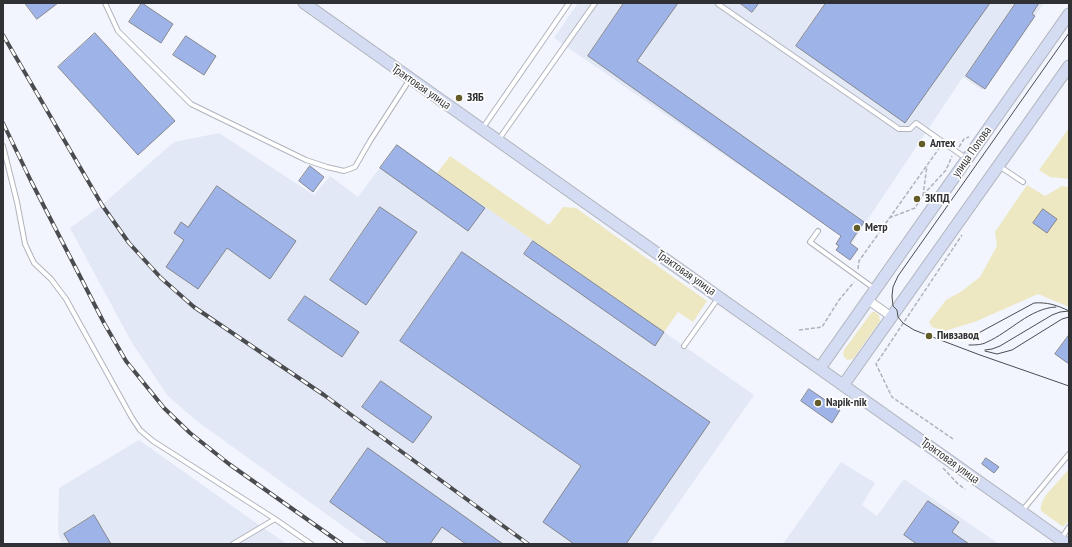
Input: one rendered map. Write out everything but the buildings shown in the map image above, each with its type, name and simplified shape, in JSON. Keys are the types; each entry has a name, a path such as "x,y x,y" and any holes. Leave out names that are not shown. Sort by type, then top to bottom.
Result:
{"main road":[{"name":"Трактовая улица","path":"304,3 844,384 1064,542"},
{"name":"улица Попова","path":"820,368 1069,14"},
{"path":"844,384 1069,66"}],"street":[{"path":"868,300 892,317"}],"lane":[{"path":"105,3 118,31 191,104 306,160 327,167 344,171 355,167 410,79"},
{"path":"482,130 569,3"},
{"path":"498,141 595,3"},
{"path":"718,4 899,129 910,129 916,123 967,159"},
{"path":"3,146 17,202 25,244 34,263 51,279 66,299 140,430 152,441 275,519 311,544"},
{"path":"998,166 1023,182"},
{"path":"818,231 810,242 875,289"},
{"path":"684,346 720,297"},
{"path":"1022,512 1069,454"},
{"path":"232,544 275,519"},
{"path":"1064,542 1069,528"}],"path":[{"path":"889,218 915,208 923,195 946,170 950,160 964,139 969,137"},
{"path":"800,330 822,327 839,300 858,277 859,261 943,142"},
{"path":"923,195 927,165"},
{"path":"953,439 892,397 876,364 962,235"},
{"path":"942,467 958,484 965,489"}],"shaded area":[{"path":"578,3 1044,3 982,90 963,77 852,243 554,38"},
{"path":"1069,128 1069,179 1050,177 1039,170"},
{"path":"219,133 314,195 330,176 358,197 397,145 754,395 650,544 368,544 198,422 168,396 132,343 70,228 102,205 174,142"},
{"path":"450,156 549,225 563,207 576,208 707,301 693,322 678,312 664,332 437,173"},
{"path":"1027,185 1045,196 1062,186 1069,187 1069,307 1038,294 977,321 945,331 932,327 929,322 946,300 962,291 980,277 997,246 995,232"},
{"path":"872,312 879,315 880,321 853,359 847,360 843,355 844,350"},
{"path":"139,440 287,544 62,544 58,533 59,488"},
{"path":"841,462 875,483 862,505 877,516 904,479 999,544 783,544"},
{"path":"1069,469 1069,520 1064,526 1062,526 1041,511 1041,507 1046,495"}],"tram line":[{"path":"1069,33 898,276 893,287 892,296 893,306 897,310 898,317 903,323 914,330 1069,386"},
{"path":"944,336 958,339 973,336 1034,303 1052,304 1069,311"},
{"path":"969,345 985,343 996,338 1037,311 1056,307"},
{"path":"985,350 1000,346 1052,315 1069,311"},
{"path":"985,351 997,354 1012,350 1062,319 1069,317"}],"railway":[{"path":"3,35 102,205 129,243 161,278 194,307 324,395 528,544"},
{"path":"3,123 104,323 126,361 164,408 190,433 229,464 342,544"}],"place":[{"name":"ЗЯБ","path":"459,98"},
{"name":"Алтех","path":"922,144"},
{"name":"ЗКПД","path":"917,199"},
{"name":"Метр","path":"857,228"},
{"name":"Пивзавод","path":"929,336"},
{"name":"Napik-nik","path":"818,403"}]}
